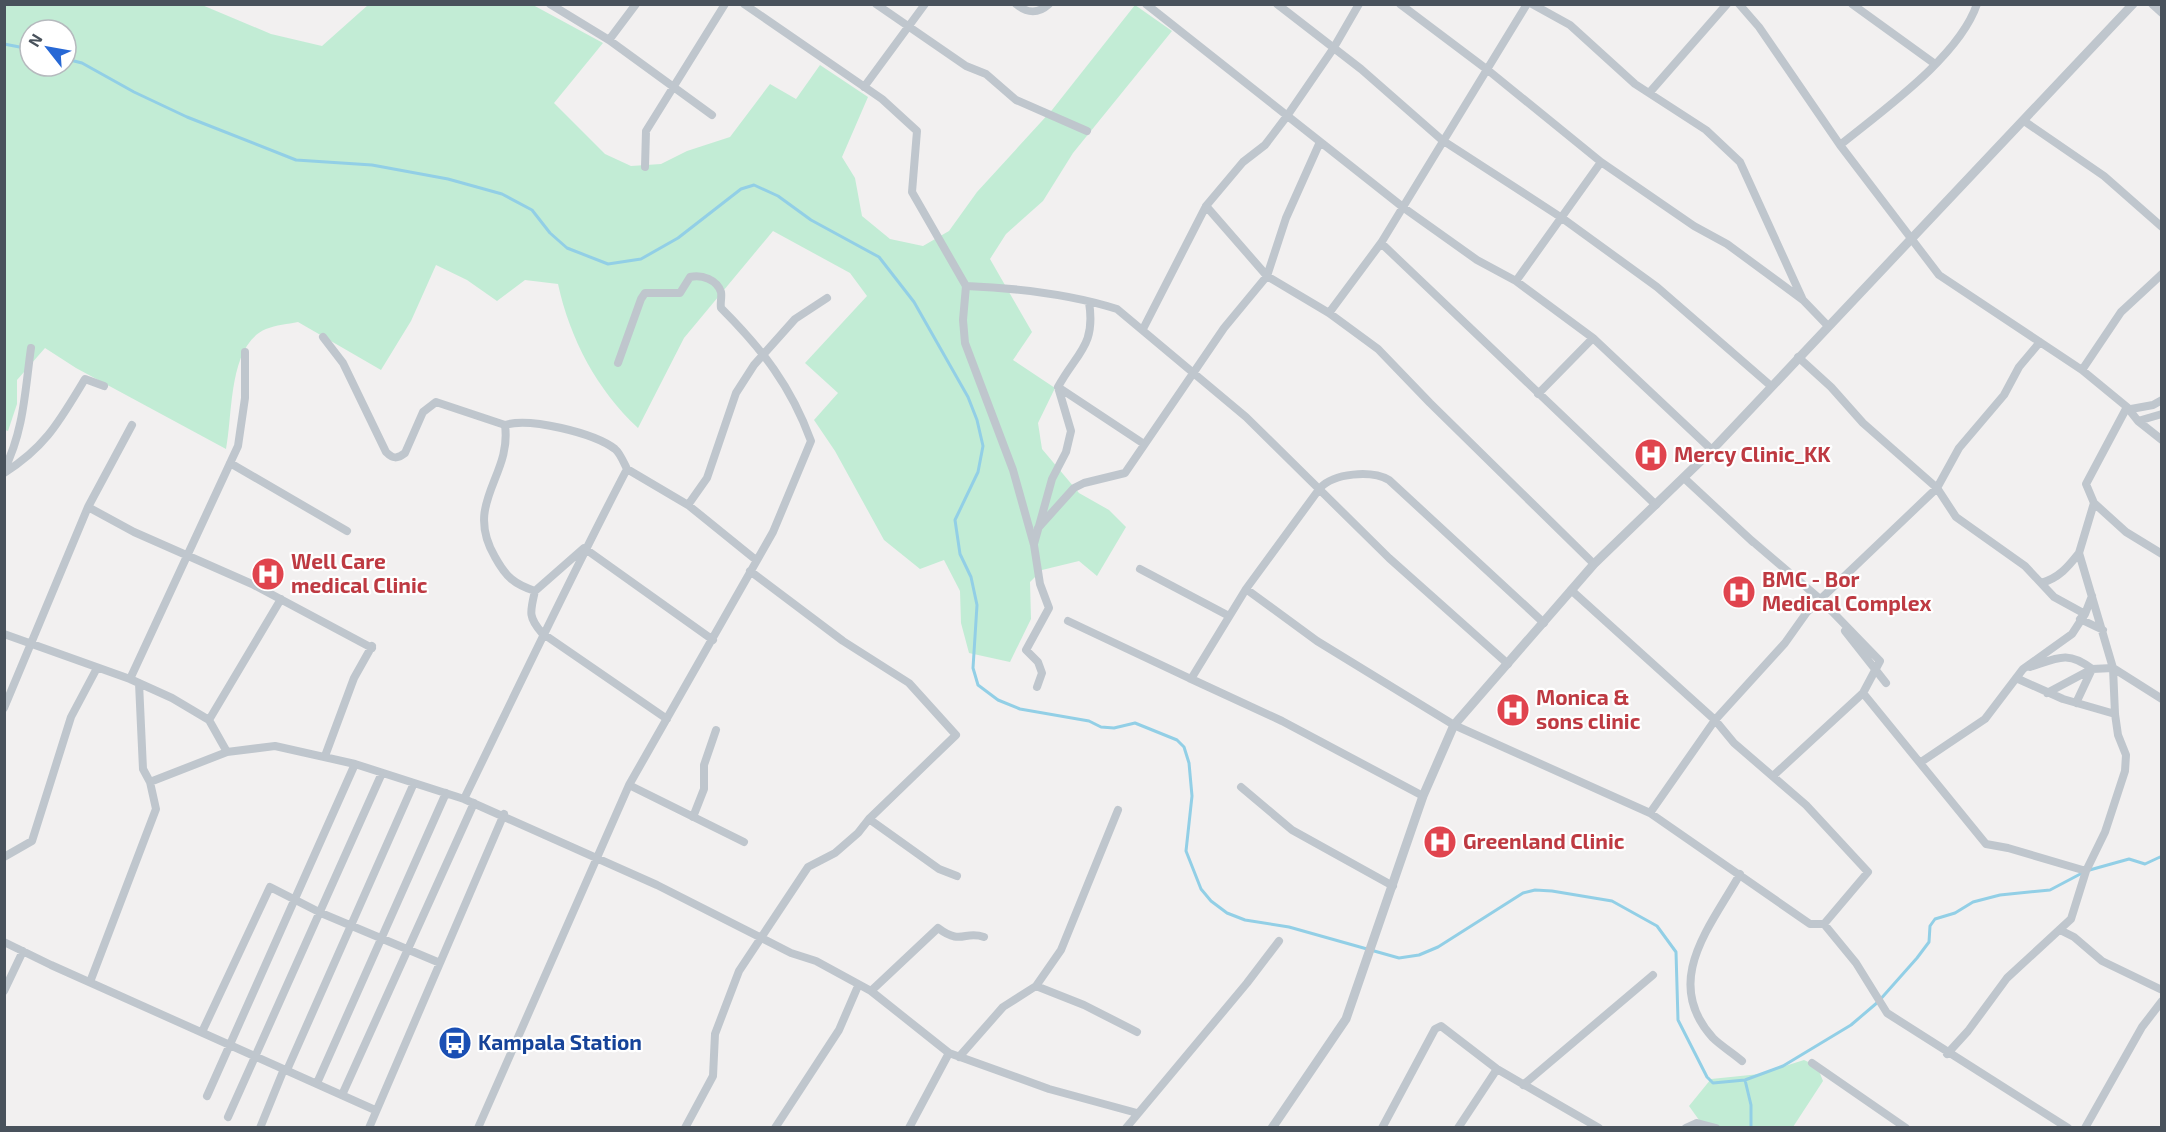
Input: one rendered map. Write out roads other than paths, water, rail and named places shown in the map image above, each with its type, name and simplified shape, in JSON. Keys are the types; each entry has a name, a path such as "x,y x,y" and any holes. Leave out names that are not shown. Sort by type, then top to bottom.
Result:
{"street":[{"path":"550,4 609,40 712,115"},
{"path":"609,40 636,4"},
{"path":"645,167 646,131 725,4"},
{"path":"744,4 864,87 917,131 912,192 966,286 963,320 965,343 1013,470 1034,545 1040,584 1049,608 1026,650 1038,662 1042,673 1036,687"},
{"path":"876,4 966,66 986,74 1016,100 1087,131"},
{"path":"864,87 925,4"},
{"path":"1016,4 1032,12 1041,12 1049,4"},
{"path":"1146,4 1404,208 1477,260 1516,281 1593,338 1712,450"},
{"path":"1277,4 1361,69 1442,140 1562,218 1657,287 1771,386"},
{"path":"1143,329 1206,206 1243,162 1265,145 1287,116 1333,49 1359,4"},
{"path":"1400,4 1489,71 1601,162 1694,226 1727,244 1803,300 1828,326"},
{"path":"1329,313 1404,208 1442,140 1489,71 1527,4"},
{"path":"1532,4 1570,25 1635,84 1706,130 1740,162 1803,300"},
{"path":"1650,92 1727,4"},
{"path":"1739,4 1759,27 1840,145 1939,275 2082,370 2129,408 2138,421 2162,440"},
{"path":"1852,4 1935,64"},
{"path":"1840,145 1935,64 1969,24 1977,4"},
{"path":"1272,1128 1346,1019 1424,796 1454,725 1594,564 1712,450 2133,4"},
{"path":"2152,4 2162,13"},
{"path":"2024,121 2104,176 2162,227"},
{"path":"1038,528 1074,488 1084,483 1125,473 1194,371 1266,276 1286,218 1320,142"},
{"path":"1516,281 1601,162"},
{"path":"1206,206 1266,276 1329,313 1378,349 1594,564"},
{"path":"1381,243 1656,506"},
{"path":"2082,370 2121,312 2162,274"},
{"path":"478,1128 629,785 773,532 812,441 798,405 777,372 721,308 721,293 711,280 695,276 690,277 680,293 645,293 640,299 618,363"},
{"path":"966,286 1017,290 1117,309 1194,371 1320,488 1389,558 1508,664"},
{"path":"688,505 707,478 736,393 762,354 795,319 827,298"},
{"path":"1034,545 1052,479 1066,452 1071,431 1058,387 1089,339 1092,327 1089,302"},
{"path":"323,337 343,363 386,452 393,457 399,457 405,453 423,412 436,402 505,425 517,421 575,431 616,449 627,469 688,505 756,560"},
{"path":"1538,394 1593,338"},
{"path":"1650,813 1715,720 1820,599 1937,488 1959,448 2004,394 2019,368 2040,342"},
{"path":"4,471 25,412 24,388 31,348"},
{"path":"130,679 238,446 242,421 245,352"},
{"path":"1798,357 1831,387 1863,423 1937,488 1956,517 2025,566 2054,597 2085,614"},
{"path":"4,471 31,456 85,380 104,386"},
{"path":"1058,387 1144,444"},
{"path":"2129,408 2153,405 2162,400"},
{"path":"2129,408 2086,484 2094,503 2126,532 2162,554"},
{"path":"2138,421 2162,414"},
{"path":"4,708 88,507 132,425"},
{"path":"505,425 506,448 482,517 484,533 506,577 515,585 536,591"},
{"path":"230,463 347,531"},
{"path":"464,799 542,633 575,574 584,548 627,469"},
{"path":"1191,679 1246,589 1320,488 1327,481 1347,476 1383,476 1389,480 1544,623"},
{"path":"1684,478 1820,599 1880,661 1863,693 1773,776"},
{"path":"2041,583 2052,580 2064,571 2079,553 2094,503"},
{"path":"88,507 134,532 187,554 281,599 372,647 354,678 326,756"},
{"path":"584,548 536,591 531,609 532,621 542,633 667,719"},
{"path":"584,548 713,640"},
{"path":"1947,1054 1968,1031 2007,978 2071,919 2086,871 2105,832 2125,771 2126,755 2118,735 2115,714 2113,668 2079,553"},
{"path":"1140,569 1229,616"},
{"path":"686,1128 713,1076 715,1034 739,970 808,867 835,853 858,833 869,819 956,735 909,683 843,641 750,572"},
{"path":"1246,589 1317,640 1454,725 1650,813 1810,924 1824,924 1868,872 1806,805 1734,743 1715,720 1571,590"},
{"path":"1921,762 1985,719 2023,669 2072,634 2085,614 2092,596"},
{"path":"209,720 281,599"},
{"path":"1820,599 1886,683"},
{"path":"2085,614 2080,619 2103,630"},
{"path":"1068,621 1282,721 1424,796"},
{"path":"4,634 130,679 172,698 209,720 227,752"},
{"path":"1149,656 1191,679"},
{"path":"2023,669 2066,656 2074,657 2092,669"},
{"path":"4,857 32,841 71,717 97,668"},
{"path":"2047,693 2092,669 2113,668 2162,699"},
{"path":"2076,703 2092,669"},
{"path":"2016,678 2047,693 2115,714"},
{"path":"90,982 156,809 150,782 143,769 139,683"},
{"path":"1863,693 1986,844 2008,848 2086,871"},
{"path":"693,817 704,789 704,765 716,730"},
{"path":"150,782 227,752 275,747 326,756 464,799 504,814 598,857 791,953 816,961 858,986 871,991 949,1053 1049,1089 1137,1113"},
{"path":"207,1096 355,764"},
{"path":"228,1117 382,773"},
{"path":"260,1128 414,783"},
{"path":"629,785 744,842"},
{"path":"1241,787 1293,830 1394,886"},
{"path":"316,1083 446,793"},
{"path":"342,1095 474,803"},
{"path":"959,1057 987,1022 1003,1007 1036,986 1061,950 1118,810"},
{"path":"369,1128 504,814"},
{"path":"869,819 939,869 957,876"},
{"path":"1740,874 1695,952 1688,983 1698,1014 1713,1038 1742,1060"},
{"path":"202,1032 270,887 321,913 440,963"},
{"path":"1824,924 1856,963 1887,1013 1947,1054 2021,1096 2068,1128"},
{"path":"871,991 938,928 949,936 959,939 977,934 984,937"},
{"path":"2060,930 2074,937 2102,961 2162,990"},
{"path":"1126,1128 1203,1037 1279,941"},
{"path":"4,942 375,1110"},
{"path":"4,991 23,951"},
{"path":"1522,1085 1653,975"},
{"path":"775,1128 839,1030 858,986"},
{"path":"1036,986 1084,1005 1137,1032"},
{"path":"2085,1128 2142,1027 2162,1001"},
{"path":"1382,1128 1435,1029 1441,1026 1497,1069 1599,1128"},
{"path":"909,1128 919,1104 949,1053"},
{"path":"1812,1063 1905,1127"},
{"path":"1458,1128 1497,1069"},
{"path":"1686,1128 1698,1123 1716,1128"}],"waterway":[{"path":"4,44 18,47"},
{"path":"78,62 187,117 296,160 372,165 448,179 502,194 532,210 550,233 567,248 608,264 641,259 678,238 741,189 754,185 778,196 811,220 879,257 914,302 968,397 977,420 983,446 978,472 955,520 960,554 971,577 977,605 973,668 978,685 998,700 1020,709 1089,721 1101,727 1114,728 1135,723 1177,740 1184,747 1189,763 1192,796 1186,851 1201,889 1211,901 1227,913 1245,920 1289,927 1399,958 1419,955 1438,947 1523,893 1535,890 1552,891 1612,901 1657,926 1676,952 1678,1020 1707,1077 1713,1083 1745,1080 1783,1066 1851,1025 1878,1002 1917,958 1929,942 1930,926 1935,919 1955,913 1973,902 2000,895 2050,890 2086,871 2129,859 2145,864 2160,857 2162,859"},
{"path":"1745,1080 1751,1105 1751,1128"}],"place":[{"name":"Mercy Clinic_KK","path":"1651,455"},
{"name":"Well Care medical Clinic","path":"268,574"},
{"name":"BMC - Bor Medical Complex","path":"1739,592"},
{"name":"Monica & sons clinic","path":"1513,710"},
{"name":"Greenland Clinic","path":"1440,842"},
{"name":"Kampala Station","path":"455,1043"}]}
